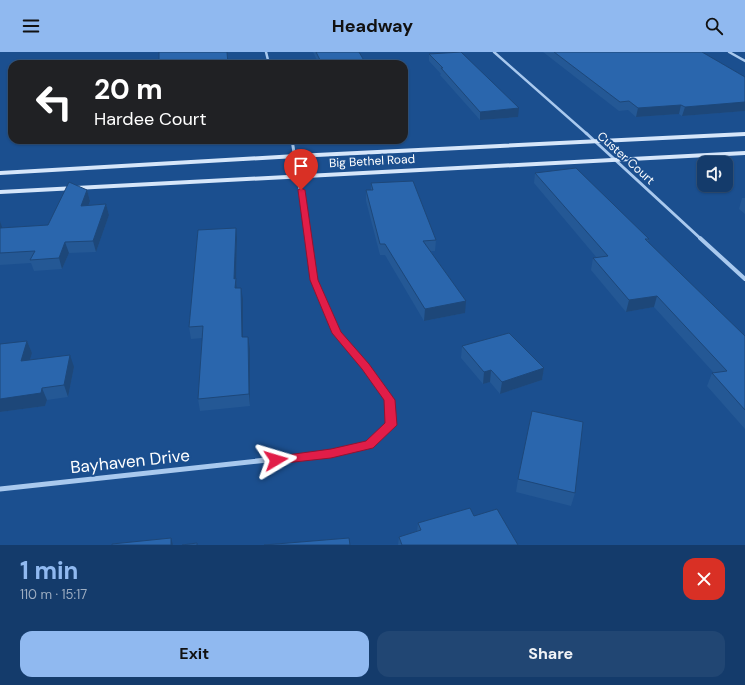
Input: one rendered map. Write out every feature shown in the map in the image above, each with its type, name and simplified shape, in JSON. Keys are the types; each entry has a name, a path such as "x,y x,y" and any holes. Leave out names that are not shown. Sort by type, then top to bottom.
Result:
{"main road":[{"name":"Big Bethel Road","path":"0,173 296,156 745,134"},
{"name":"Big Bethel Road","path":"0,192 745,153"}],"street":[{"name":"Custer Court","path":"494,52 595,141 745,279"},
{"path":"729,52 745,61"},
{"path":"293,144 299,176"},
{"name":"Bayhaven Drive","path":"0,489 331,454 369,445 391,425 389,400 366,366 336,333 314,280 299,176"}],"building":[{"path":"159,52 227,52 228,60 159,60"},
{"path":"316,52 359,52 364,60 320,60"},
{"path":"461,52 519,108 480,112 441,68 443,68 429,54"},
{"path":"554,52 702,52 745,77 745,102 685,107 681,105 638,108 629,101 620,102"},
{"path":"576,168 649,239 645,239 745,336 745,410 712,373 727,371 657,296 629,300 593,258 608,256 535,173"},
{"path":"413,181 436,240 423,241 466,301 425,309 385,244 380,244 366,190 373,190 371,183"},
{"path":"69,182 87,190 81,206 106,204 93,241 65,242 59,258 30,260 35,251 0,253 0,228 48,225"},
{"path":"236,228 234,279 236,278 235,288 241,288 242,337 248,337 249,394 198,399 203,326 189,327 198,230"},
{"path":"509,333 544,368 502,382 491,370 484,372 462,346"},
{"path":"27,341 21,361 70,355 64,385 42,388 41,393 0,399 0,344"},
{"path":"532,411 583,422 575,493 518,479"},
{"path":"470,508 474,516 497,509 518,545 402,545 399,537 421,530 418,523"},
{"path":"171,538 171,545 112,545 112,544"},
{"path":"349,538 350,545 264,545"},
{"path":"197,543 197,545 182,545"}],"route":[{"path":"276,460 331,454 369,445 391,425 389,400 366,366 336,333 314,280 301,190"}]}
